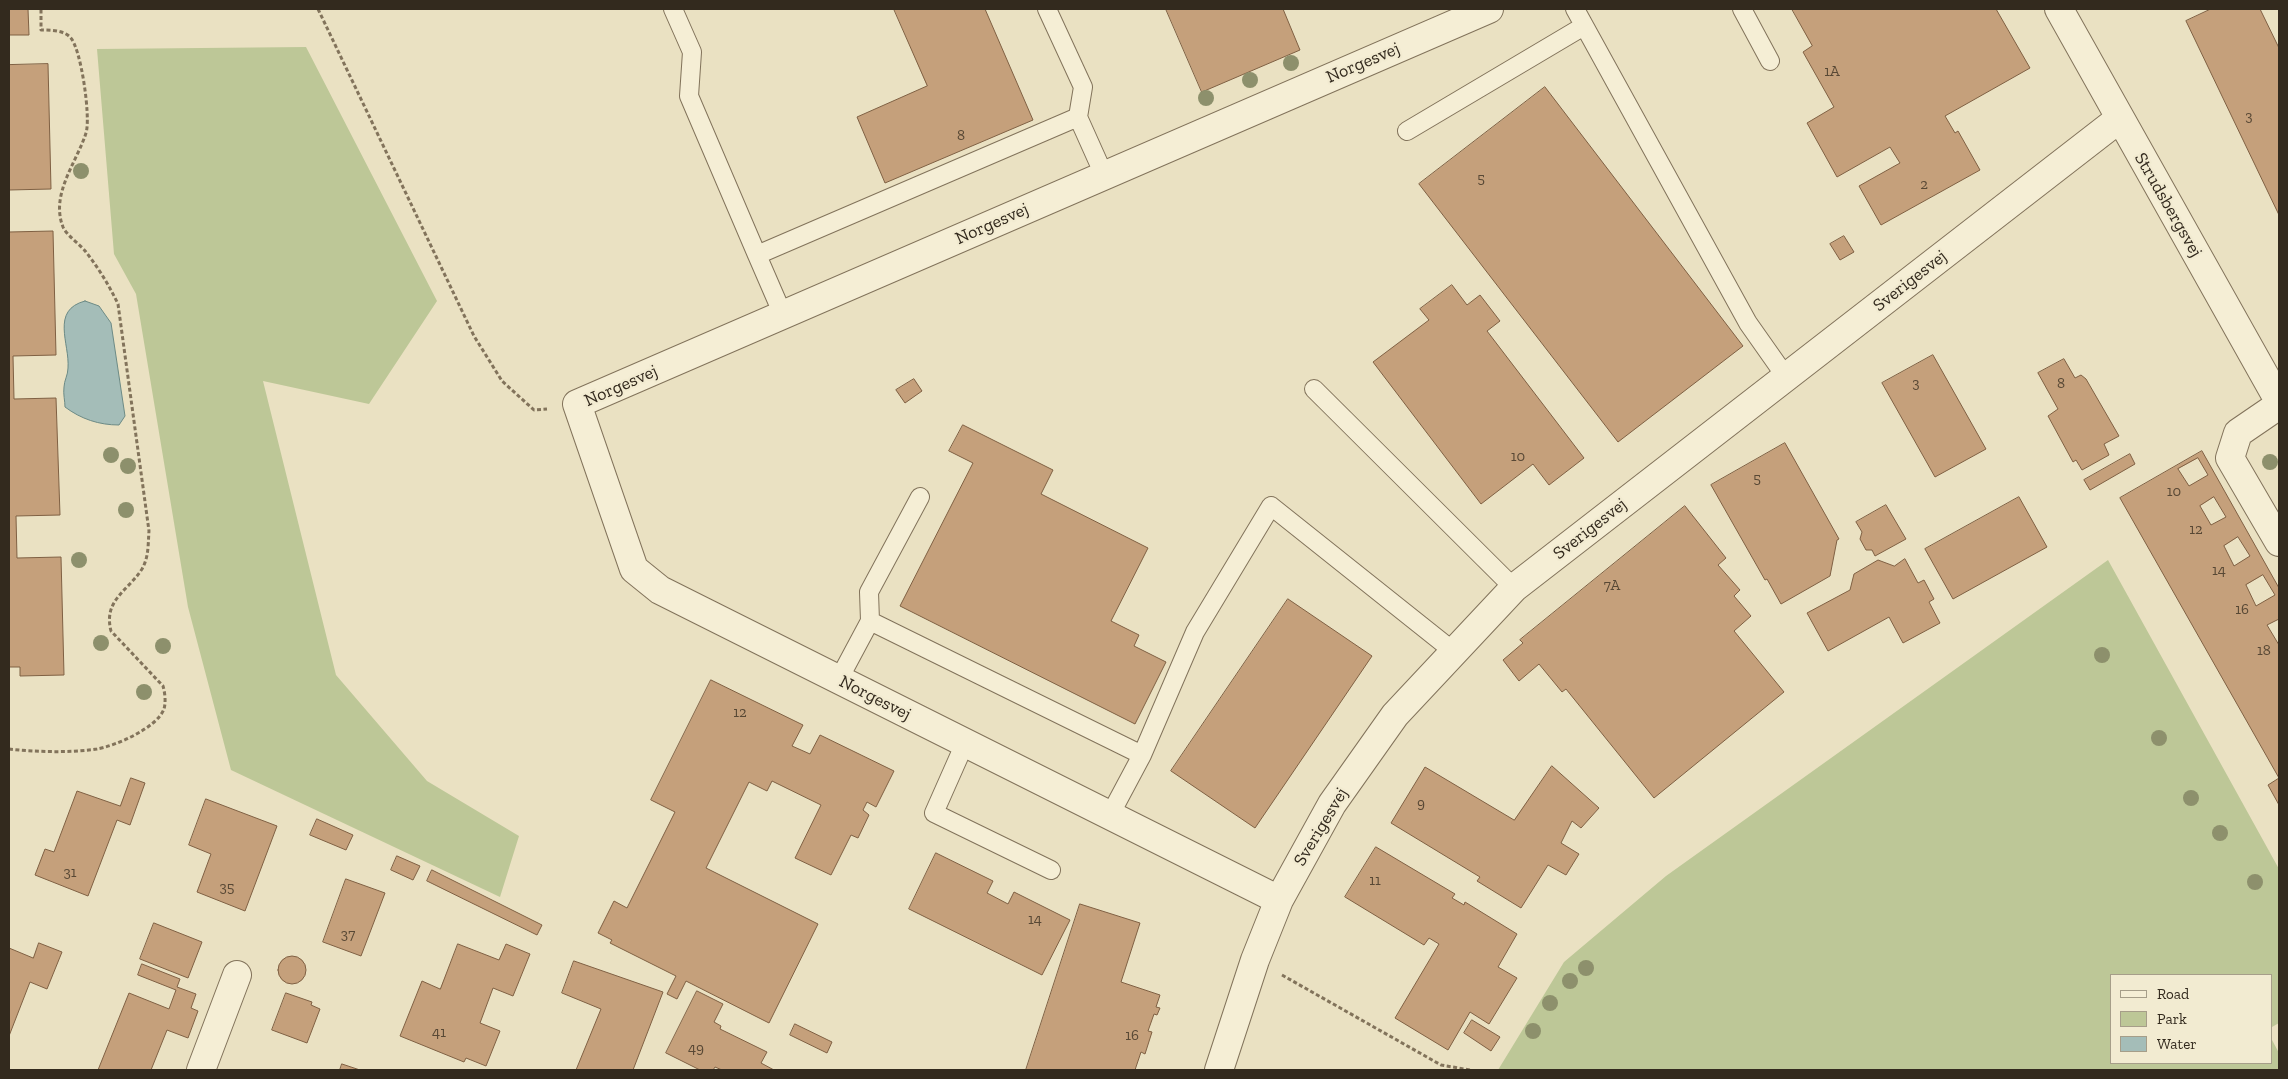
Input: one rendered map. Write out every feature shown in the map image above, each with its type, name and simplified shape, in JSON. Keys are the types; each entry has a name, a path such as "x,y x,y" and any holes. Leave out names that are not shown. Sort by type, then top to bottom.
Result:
{"street":[{"name":"Norgesvej","path":"1279,900 660,590 634,568 577,404 1489,9"},
{"name":"Strudsbergsvej","path":"2066,11 2119,119 2279,401"},
{"name":"Sverigesvej","path":"1219,1070 1255,960 1279,900 1332,804 1394,714 1453,651 1514,588 2119,119"},
{"path":"2279,405 2238,434 2230,458 2279,542"},
{"path":"201,1070 237,975"}],"lane":[{"path":"673,9 692,52 690,96 783,315"},
{"path":"1047,9 1083,87 1078,117 1104,175"},
{"path":"1575,9 1748,323 1786,377"},
{"path":"1742,9 1770,61"},
{"path":"1407,131 1584,26"},
{"path":"757,255 1078,117"},
{"path":"1314,389 1514,588"},
{"path":"839,680 870,621 869,592 920,497"},
{"path":"1110,815 1142,755 1195,632 1271,506 1453,651"},
{"path":"870,621 1142,755"},
{"path":"966,743 934,813 1051,870"}],"path":[{"path":"9,749 55,751 98,749 131,737 154,723 164,709 165,696 163,686 111,631 108,619 112,605 143,568 148,554 149,531 118,304 106,278 64,228 60,204 65,182 87,131 80,68 74,42 68,35 55,30 41,30 41,9"},
{"path":"318,9 474,336 502,381 534,410 577,404"},
{"path":"1255,960 1441,1064 1470,1070"}],"green space":[{"path":"306,47 437,301 369,404 263,381 336,675 427,781 519,836 500,897 231,770 188,607 136,294 114,254 97,49"},
{"path":"2108,560 2279,869 2279,1023 2273,1026 2273,974 2110,974 2110,1064 2273,1064 2273,1042 2279,1053 2279,1070 1498,1070 1564,962 1666,876"}],"water":[{"path":"85,301 99,306 111,323 125,416 119,425 104,424 90,420 77,415 65,407 64,385 68,359 64,329 65,320 68,312 74,305"}],"building":[{"path":"9,9 28,9 29,35 9,35"},
{"path":"894,9 985,9 1033,120 885,183 857,117 927,86"},
{"path":"1166,9 1283,9 1300,50 1202,92"},
{"path":"1792,9 1996,9 2030,68 1945,116 1955,133 1958,131 1980,170 1881,225 1859,186 1900,163 1890,147 1837,177 1807,123 1834,107 1803,52 1812,46"},
{"path":"2211,9 2260,9 2279,48 2279,215 2186,21"},
{"path":"48,64 51,189 9,190 9,65"},
{"path":"1545,87 1743,346 1618,442 1419,184"},
{"path":"53,231 56,355 13,356 14,399 56,398 60,515 16,516 17,558 61,557 64,675 20,676 20,667 9,667 9,232"},
{"path":"1844,236 1854,252 1840,260 1830,244"},
{"path":"1452,285 1467,305 1480,295 1500,321 1487,331 1584,458 1549,485 1533,464 1481,504 1373,362 1429,320 1420,309"},
{"path":"1933,355 1986,449 1935,477 1882,383"},
{"path":"2064,359 2075,378 2081,375 2086,379 2119,436 2104,444 2109,455 2082,470 2076,460 2073,462 2048,416 2058,409 2038,373"},
{"path":"914,379 922,391 905,403 896,390"},
{"path":"963,425 1053,470 1041,494 1148,548 1111,621 1139,635 1134,646 1166,662 1135,724 900,606 973,463 949,451"},
{"path":"1785,443 1839,539 1837,540 1830,576 1781,604 1767,579 1765,580 1711,485"},
{"path":"2202,451 2279,588 2279,619 2267,625 2279,645 2279,778 2120,498","holes":["2198,458 2208,475 2189,486 2178,469","2214,497 2226,517 2211,525 2200,506","2238,537 2250,556 2234,566 2224,546","2263,575 2275,595 2256,606 2246,585"]},
{"path":"2130,454 2135,464 2090,490 2084,480"},
{"path":"2019,497 2047,547 1953,599 1925,549"},
{"path":"1886,505 1906,539 1875,556 1872,550 1866,550 1860,539 1862,532 1856,522"},
{"path":"1685,506 1726,558 1718,565 1740,590 1734,596 1751,616 1734,631 1784,692 1654,798 1566,689 1562,692 1539,664 1519,681 1503,660 1523,643 1520,640"},
{"path":"1905,559 1918,583 1924,580 1934,599 1929,602 1940,623 1903,643 1889,617 1828,651 1807,613 1850,590 1854,574 1878,560 1894,566"},
{"path":"1288,599 1372,656 1255,828 1171,771"},
{"path":"711,680 803,725 792,746 810,754 820,735 894,771 876,807 867,802 863,810 869,815 858,838 851,835 831,875 795,858 821,805 772,781 767,791 749,782 706,868 818,924 769,1023 686,981 677,999 667,994 676,976 610,943 612,940 598,933 614,901 627,908 675,812 651,800"},
{"path":"1552,766 1599,808 1581,828 1572,821 1561,843 1579,854 1566,875 1548,865 1521,908 1477,881 1480,877 1391,823 1425,767 1514,820"},
{"path":"131,778 145,783 130,825 117,820 88,896 35,875 45,849 54,852 77,791 120,806"},
{"path":"2279,778 2279,805 2268,785"},
{"path":"206,799 277,826 245,911 197,892 211,854 189,845"},
{"path":"317,819 353,835 346,850 310,835"},
{"path":"1376,847 1455,894 1452,898 1464,905 1465,902 1517,934 1498,967 1517,978 1489,1024 1470,1012 1448,1050 1395,1018 1439,944 1429,938 1424,945 1345,897"},
{"path":"936,853 993,881 987,893 1008,904 1014,892 1070,920 1042,975 909,909"},
{"path":"397,856 420,866 413,880 391,870"},
{"path":"432,870 542,925 537,935 427,881"},
{"path":"346,879 385,893 361,956 323,942"},
{"path":"1080,904 1140,923 1121,982 1160,995 1156,1007 1160,1008 1157,1015 1154,1014 1148,1031 1152,1032 1145,1054 1141,1052 1135,1070 1026,1070"},
{"path":"154,923 202,942 188,978 140,959"},
{"path":"39,943 62,952 47,989 30,982 9,1036 9,948 33,958"},
{"path":"458,944 499,960 506,944 530,954 513,996 493,988 480,1023 500,1031 486,1066 466,1058 464,1062 400,1036 422,981 440,989"},
{"path":"292,956 302,960 306,970 302,980 292,984 282,980 278,970 282,960"},
{"path":"574,961 663,992 633,1070 576,1070 601,1009 562,993"},
{"path":"142,964 180,979 177,987 196,994 191,1008 198,1011 188,1038 167,1030 151,1070 98,1070 129,993 169,1009 176,990 138,975"},
{"path":"697,991 723,1004 714,1022 721,1026 720,1029 767,1052 761,1063 774,1070 722,1070 715,1067 713,1070 700,1070 666,1053"},
{"path":"286,993 312,1002 311,1005 320,1009 307,1043 272,1030"},
{"path":"1472,1020 1500,1037 1491,1051 1464,1033"},
{"path":"795,1024 832,1042 827,1053 790,1035"},
{"path":"342,1064 360,1070 340,1070"}]}
